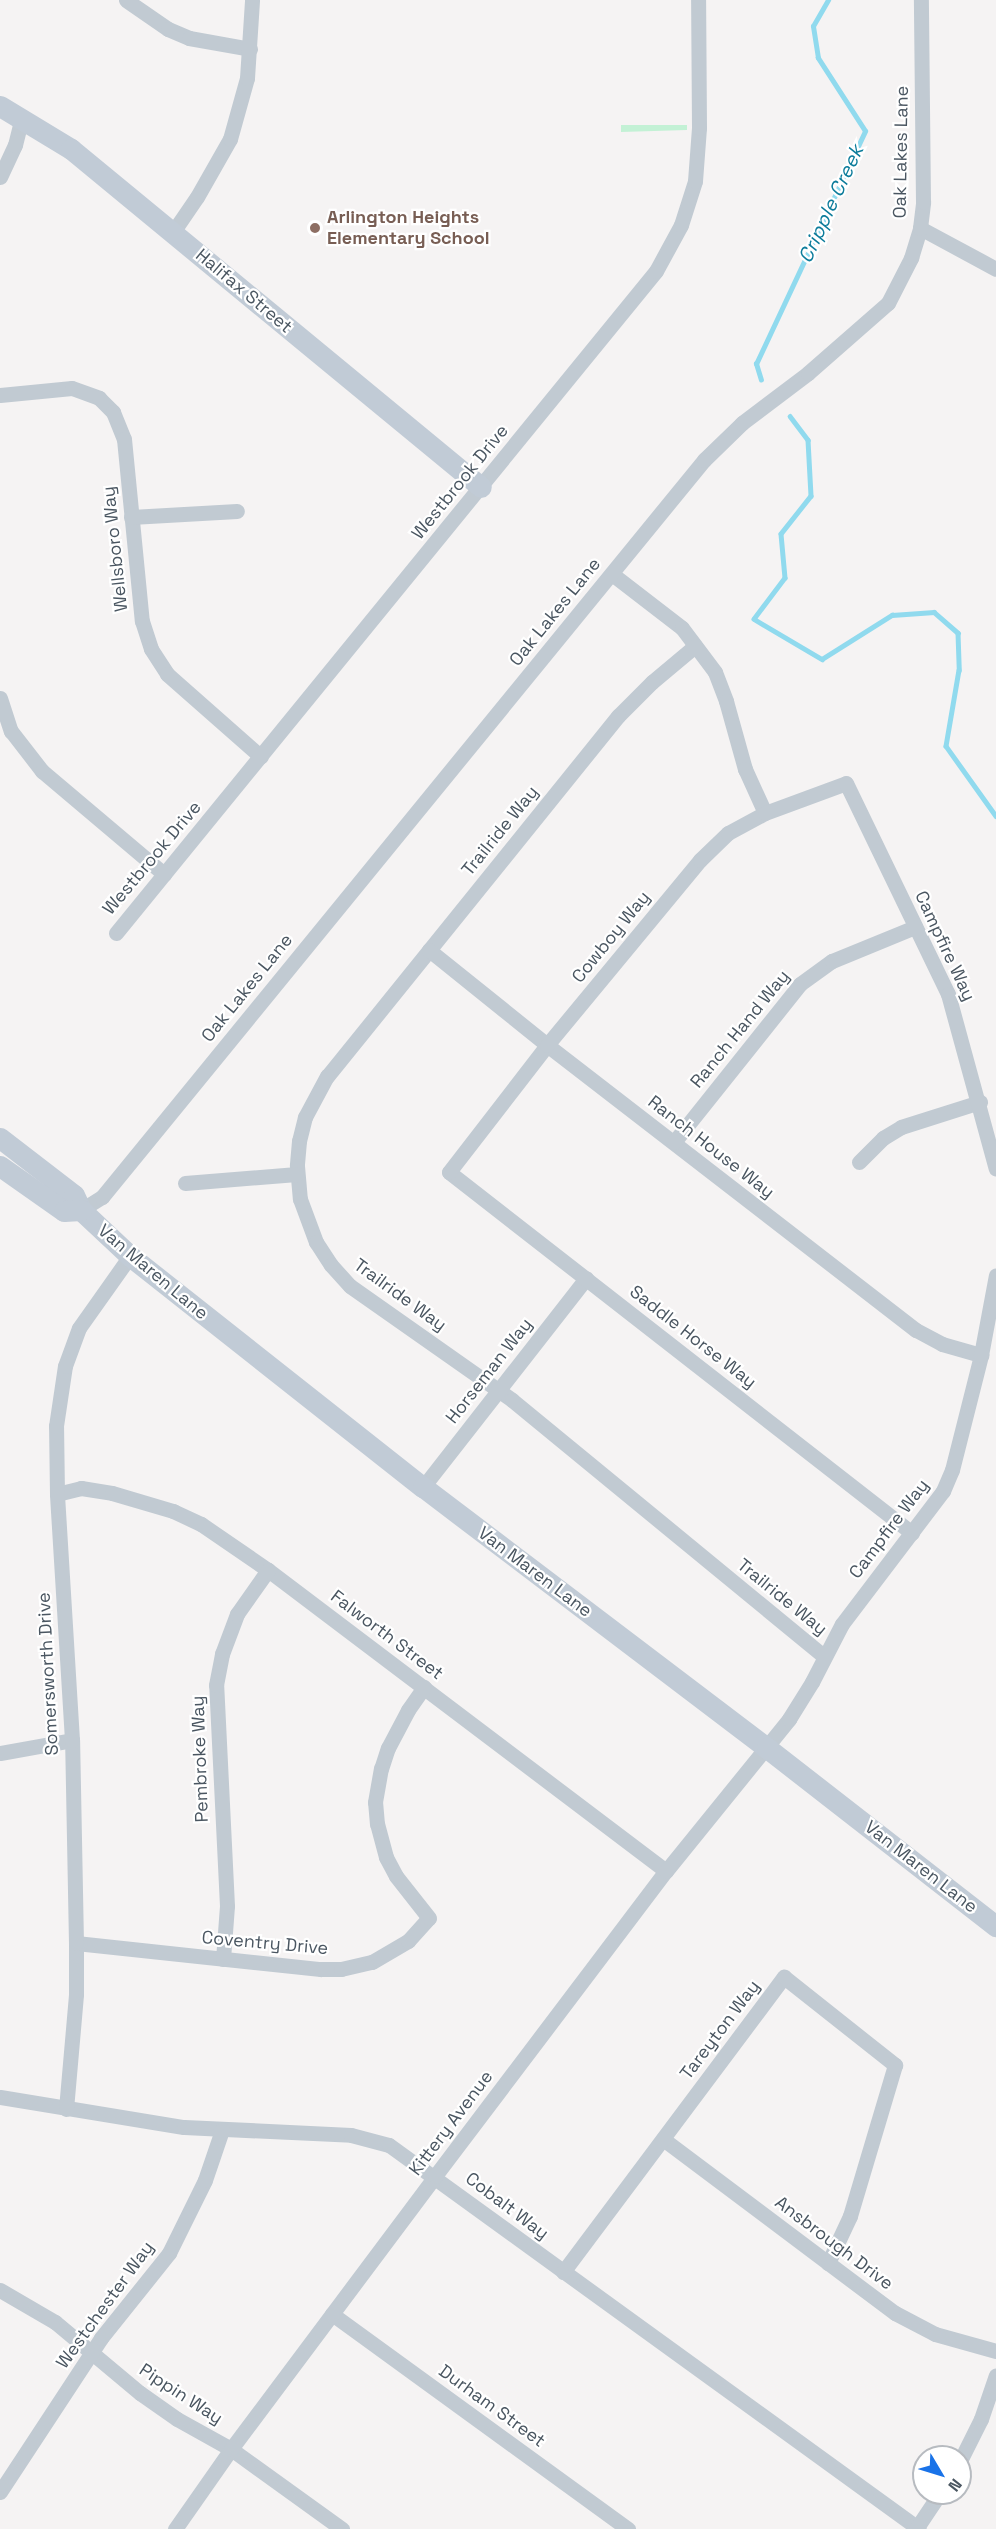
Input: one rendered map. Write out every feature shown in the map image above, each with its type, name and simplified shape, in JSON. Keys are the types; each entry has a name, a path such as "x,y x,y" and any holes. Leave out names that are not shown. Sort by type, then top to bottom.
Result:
{"main road":[{"name":"Halifax Street","path":"0,106 22,117 71,149 481,487"},
{"name":"Van Maren Lane","path":"0,1138 8,1153 74,1195 81,1210 130,1256 423,1487 767,1748 996,1926"},
{"name":"Van Maren Lane","path":"0,1166 64,1211 81,1210"}],"street":[{"path":"126,0 168,29 189,38 250,49"},
{"path":"173,232 197,197 230,139 243,97 250,49 252,0"},
{"name":"Westbrook Drive","path":"116,933 641,292 669,250 681,225 698,160 698,0"},
{"name":"Oak Lakes Lane","path":"81,1210 102,1197 704,460 742,423 808,373 888,303 911,258 920,228 923,202 921,0"},
{"path":"0,177 15,145 22,117"},
{"path":"920,228 994,262"},
{"name":"Wellsboro Way","path":"0,395 72,388 91,393 107,404 122,429 142,621 151,649 175,681 261,757"},
{"path":"131,517 237,511"},
{"path":"612,573 682,628 715,672 726,701 745,769 765,813"},
{"name":"Trailride Way","path":"695,646 651,682 618,716 327,1076 315,1094 299,1141 297,1174 300,1199 316,1242 331,1265 350,1286 500,1390 824,1656"},
{"path":"0,698 6,733 42,771 164,874"},
{"name":"Cowboy Way","path":"449,1172 547,1046 700,860 728,833 765,813 846,783"},
{"name":"Campfire Way","path":"846,783 952,1005 980,1102 996,1169"},
{"name":"Ranch Hand Way","path":"674,1142 800,984 832,961 915,927"},
{"name":"Ranch House Way","path":"429,950 547,1046 916,1330 942,1344 981,1355"},
{"path":"859,1162 883,1138 901,1127 980,1102"},
{"name":"Saddle Horse Way","path":"449,1172 912,1533"},
{"path":"186,1183 297,1174"},
{"name":"Somersworth Drive","path":"66,2109 76,1994 76,1943 72,1740 57,1494 56,1426 65,1366 80,1328 130,1256"},
{"name":"Campfire Way","path":"767,1748 803,1697 842,1624 943,1491 952,1470 981,1355 996,1275"},
{"name":"Horseman Way","path":"423,1487 586,1278"},
{"name":"Falworth Street","path":"57,1494 81,1488 112,1492 173,1510 210,1530 268,1569 666,1871"},
{"name":"Pembroke Way","path":"223,1959 227,1906 216,1685 222,1654 237,1614 268,1569"},
{"name":"Coventry Drive","path":"76,1943 321,1969 363,1965 392,1953 408,1941 429,1918 396,1876 386,1857 377,1824 375,1802 381,1769 388,1748 408,1710 424,1687"},
{"path":"0,1753 72,1740"},
{"name":"Kittery Avenue","path":"175,2529 231,2449 666,1871 767,1748"},
{"name":"Tareyton Way","path":"563,2272 784,1977 896,2064 850,2216 828,2263"},
{"name":"Cobalt Way","path":"0,2097 120,2118 222,2130 351,2134 371,2138 407,2155 563,2272 918,2529"},
{"name":"Westchester Way","path":"0,2490 92,2352 169,2253 205,2180 222,2130"},
{"name":"Ansbrough Drive","path":"663,2139 914,2325 956,2341 996,2351"},
{"name":"Pippin Way","path":"0,2290 55,2322 140,2393 177,2419 231,2449 342,2529"},
{"name":"Durham Street","path":"332,2314 628,2529"},
{"path":"968,2445 981,2419 995,2380"},
{"path":"918,2529 933,2505"}],"green space":[{"path":"621,125 687,125 687,130 621,132"}],"waterway":[{"name":"Cripple Creek","path":"761,380 756,364 865,131 818,58 813,26 828,0"},
{"name":"Cripple Creek","path":"790,416 808,440 811,496 781,534 785,578 754,619 822,659 892,615 934,612 958,633 959,670 946,746 996,816"}],"place":[{"name":"Arlington Heights Elementary School","path":"315,228"}]}
